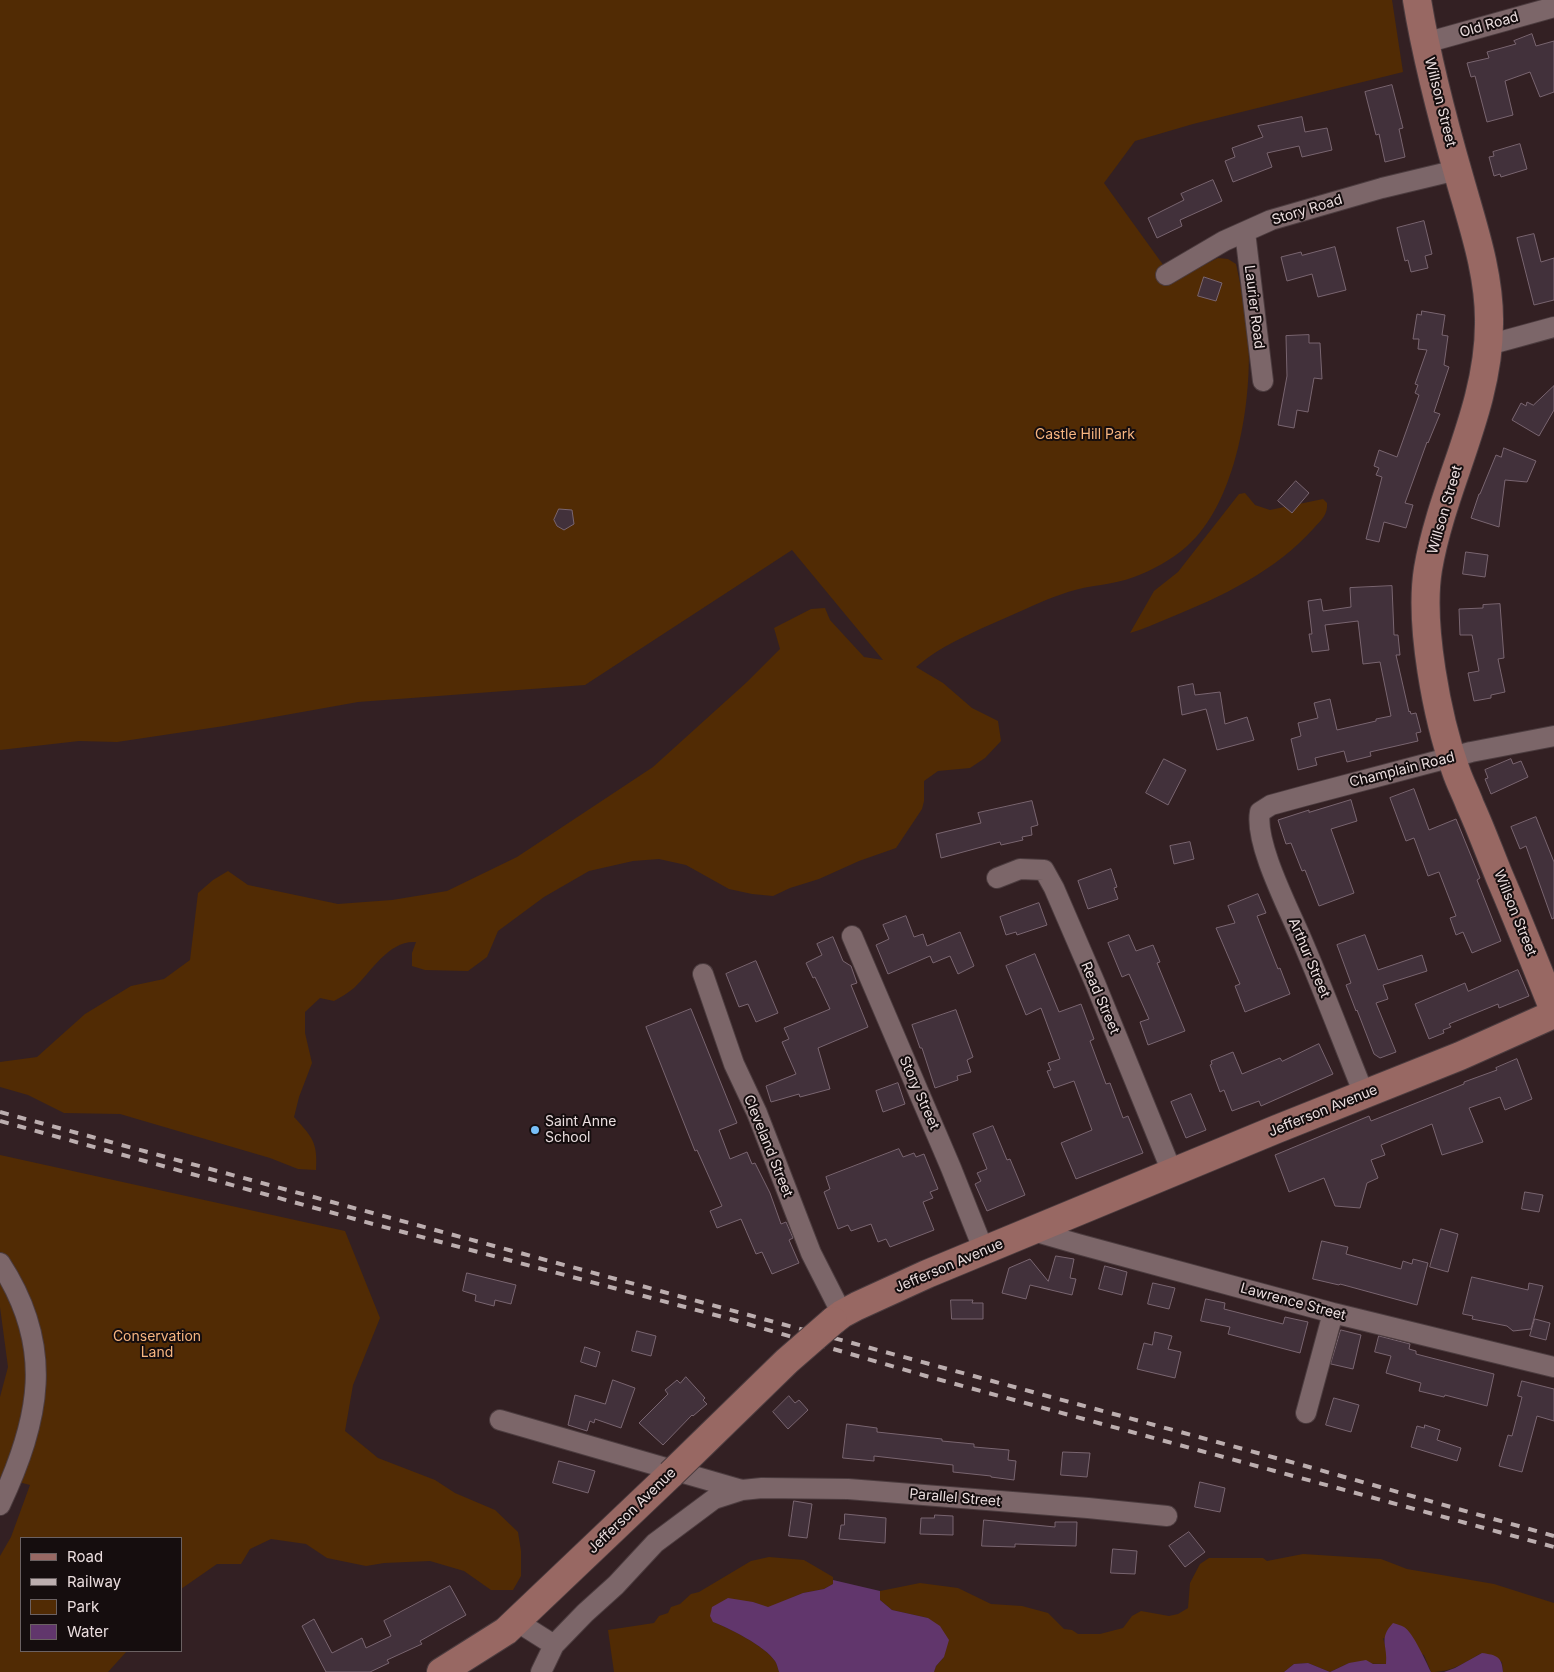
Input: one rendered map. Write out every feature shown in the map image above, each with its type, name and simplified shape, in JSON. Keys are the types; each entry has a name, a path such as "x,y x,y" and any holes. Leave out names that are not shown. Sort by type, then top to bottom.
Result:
{"main road":[{"name":"Willson Street","path":"1418,0 1425,43 1484,276 1490,325 1481,393 1453,479 1428,570 1426,608 1428,644 1441,718 1456,771 1554,1012"},
{"name":"Jefferson Avenue","path":"441,1672 506,1630 523,1615 787,1361 837,1318 927,1274 1172,1172 1460,1056 1554,1012"}],"street":[{"name":"Old Road","path":"1425,43 1554,7"},
{"name":"Story Road","path":"1166,275 1224,241 1271,220 1382,188 1457,170"},
{"name":"Laurier Road","path":"1244,232 1264,381"},
{"path":"1488,345 1554,327"},
{"name":"Champlain Road","path":"1258,820 1260,812 1271,806 1304,796 1470,752 1554,736"},
{"name":"Arthur Street","path":"1258,820 1260,836 1280,890 1304,944 1364,1094"},
{"name":"Read Street","path":"997,878 1020,869 1044,870 1054,888 1095,983 1172,1172"},
{"name":"Story Street","path":"852,936 984,1251"},
{"name":"Cleveland Street","path":"703,974 734,1064 757,1113 837,1318"},
{"name":"Lawrence Street","path":"1033,1231 1333,1313 1554,1367"},
{"path":"0,1263 17,1292 27,1316 37,1370 35,1400 22,1454 0,1505"},
{"path":"1306,1413 1333,1313"},
{"name":"Parallel Street","path":"500,1420 742,1490"},
{"name":"Parallel Street","path":"540,1672 554,1645 616,1585 655,1542 714,1498 742,1490 762,1488 848,1489 1167,1516"},
{"path":"523,1615 554,1645"}],"green space":[{"name":"Castle Hill Park","path":"0,0 1392,0 1403,72 1193,124 1135,141 1104,183 1174,280 1218,258 1228,259 1236,264 1246,317 1249,360 1244,418 1238,448 1229,477 1218,504 1204,528 1186,547 1168,560 1126,580 1061,594 962,638 938,651 916,667 943,683 972,708 998,721 1001,741 985,758 970,768 938,771 924,781 922,809 896,848 773,896 729,889 686,865 659,859 633,861 589,871 544,897 498,931 487,957 468,971 425,970 412,966 412,953 416,942 397,946 389,951 349,992 334,1001 320,998 305,1012 305,1033 312,1063 299,1097 294,1117 309,1135 315,1146 316,1170 298,1169 270,1158 120,1114 64,1113 28,1095 0,1087 0,1062 37,1057 85,1014 131,986 164,979 190,960 198,893 213,880 228,871 248,885 338,904 392,900 447,891 517,857 653,767 747,682 780,649 774,628 811,609 825,608 830,620 864,657 883,660 792,550 585,685 358,702 224,726 117,742 79,741 0,750"},
{"path":"1245,493 1255,505 1270,510 1323,499 1327,503 1326,511 1321,520 1299,543 1265,570 1228,592 1189,610 1130,633 1154,591 1178,572 1239,494"},
{"name":"Conservation Land","path":"0,1155 345,1231 380,1318 353,1385 345,1431 378,1458 435,1480 455,1493 495,1510 518,1532 521,1551 521,1576 513,1590 491,1590 464,1571 430,1561 384,1563 366,1566 327,1558 306,1544 271,1539 250,1549 241,1564 217,1564 182,1588 182,1537 20,1537 20,1652 126,1652 108,1672 0,1672 0,1556 11,1537 30,1485 0,1477 0,1397 8,1367 0,1307"},
{"path":"1303,1554 1381,1559 1407,1569 1494,1584 1554,1603 1554,1672 1503,1672 1502,1662 1482,1653 1452,1669 1431,1672 1424,1655 1383,1638 1387,1652 1387,1664 1349,1663 1330,1672 1308,1663 1294,1664 1284,1672 934,1672 936,1666 944,1657 928,1618 892,1610 880,1600 880,1591 920,1583 958,1588 991,1604 1022,1606 1048,1613 1064,1629 1072,1630 1078,1634 1100,1634 1123,1628 1132,1616 1141,1611 1169,1616 1178,1614 1188,1608 1190,1583 1200,1564 1209,1558 1263,1558 1267,1561"},
{"path":"769,1557 804,1560 833,1577 833,1584 824,1589 803,1593 768,1608 753,1602 713,1622 737,1633 763,1649 775,1661 779,1672 614,1672 608,1630 654,1623 659,1616 668,1613 671,1607 680,1604 691,1594 699,1592 751,1561"}],"water":[{"path":"833,1580 880,1591 880,1600 892,1610 928,1618 940,1626 949,1640 944,1657 936,1666 934,1672 779,1672 775,1661 763,1649 737,1633 713,1622 710,1616 712,1607 728,1598 753,1602 768,1607 803,1593 824,1589 833,1584"},
{"path":"1393,1623 1408,1630 1431,1672 1330,1672 1349,1663 1366,1660 1373,1664 1386,1664 1385,1638 1388,1629"},
{"path":"1482,1653 1500,1659 1503,1672 1444,1672 1455,1668"},
{"path":"1308,1663 1330,1672 1284,1672 1294,1664"}],"building":[{"path":"1532,34 1536,46 1554,41 1554,92 1540,97 1530,72 1505,81 1513,115 1487,122 1475,76 1471,77 1467,63 1489,58 1487,52 1516,44 1514,41"},
{"path":"1392,85 1403,128 1399,129 1405,157 1385,162 1379,134 1376,135 1365,92"},
{"path":"1302,117 1305,132 1327,128 1332,150 1302,157 1299,146 1267,153 1272,167 1233,182 1225,161 1235,157 1232,148 1263,137 1258,126"},
{"path":"1520,144 1527,169 1501,177 1500,174 1494,176 1489,157 1494,156 1493,152"},
{"path":"1213,180 1222,201 1180,220 1182,226 1157,238 1148,218 1184,200 1181,194"},
{"path":"1424,221 1432,254 1425,256 1428,268 1411,272 1408,260 1405,261 1397,228"},
{"path":"1534,234 1541,262 1554,258 1554,300 1534,305 1517,238"},
{"path":"1335,247 1346,290 1318,297 1312,274 1287,281 1281,257 1301,252 1302,255"},
{"path":"1204,277 1222,283 1216,301 1198,296"},
{"path":"1422,311 1445,315 1442,335 1448,336 1444,365 1449,367 1434,412 1440,414 1427,442 1405,503 1413,505 1406,528 1384,522 1379,542 1366,539 1382,477 1376,475 1379,468 1374,466 1379,450 1397,457 1419,395 1415,393 1418,385 1415,384 1427,350 1418,349 1419,339 1413,339 1417,314 1421,315"},
{"path":"1309,335 1309,343 1320,343 1322,379 1314,378 1308,412 1297,410 1294,428 1278,425 1287,376 1286,336"},
{"path":"1554,386 1554,410 1539,436 1512,420 1521,403 1526,406 1527,402 1533,405"},
{"path":"1504,448 1536,461 1527,482 1505,480 1499,527 1471,518 1496,455 1501,457"},
{"path":"1296,481 1309,493 1292,513 1278,501"},
{"path":"559,509 572,510 574,524 564,530 557,526 554,520"},
{"path":"1466,552 1488,555 1485,577 1463,574"},
{"path":"1392,586 1394,635 1398,635 1400,655 1396,655 1409,712 1411,714 1416,713 1421,732 1416,733 1418,741 1370,752 1371,756 1347,762 1344,751 1315,758 1317,765 1298,770 1291,739 1301,736 1298,723 1318,718 1314,703 1330,699 1337,730 1391,716 1380,662 1363,664 1358,621 1325,625 1329,650 1312,652 1309,634 1312,634 1308,601 1321,599 1323,611 1351,607 1350,588"},
{"path":"1500,604 1504,658 1498,659 1505,692 1491,695 1491,698 1474,701 1468,673 1479,671 1472,635 1460,635 1459,609 1483,608 1483,605"},
{"path":"1193,684 1195,695 1220,692 1225,724 1247,717 1254,740 1217,750 1206,709 1182,715 1178,687"},
{"path":"1164,759 1186,770 1168,805 1146,793"},
{"path":"1511,759 1513,764 1521,761 1528,777 1491,794 1485,779 1488,778 1485,770"},
{"path":"1414,789 1429,830 1456,819 1480,878 1477,880 1501,941 1472,953 1463,932 1456,935 1450,918 1456,916 1439,872 1428,876 1414,838 1406,841 1390,798"},
{"path":"1351,800 1357,821 1331,829 1354,893 1319,906 1305,870 1302,871 1291,843 1286,844 1278,820"},
{"path":"1032,801 1038,825 1031,827 1032,835 1022,837 1023,840 1001,845 1000,842 941,858 936,834 981,823 978,813"},
{"path":"1536,817 1554,862 1554,918 1552,919 1526,846 1520,849 1511,827"},
{"path":"1190,842 1194,859 1174,864 1170,846"},
{"path":"1111,869 1117,887 1114,888 1118,899 1088,909 1078,881"},
{"path":"1258,894 1266,913 1257,916 1290,994 1245,1012 1235,986 1240,984 1216,928 1235,923 1228,906"},
{"path":"1039,903 1047,925 1017,935 1016,932 1006,935 1000,917"},
{"path":"906,916 914,937 923,934 927,946 960,932 974,966 958,974 950,956 933,963 930,956 888,974 876,945 889,939 883,925"},
{"path":"1129,935 1136,951 1153,945 1160,962 1157,963 1185,1031 1148,1045 1140,1022 1149,1019 1129,974 1122,977 1108,943"},
{"path":"1365,935 1378,970 1422,955 1427,971 1383,985 1388,999 1376,1003 1396,1052 1380,1058 1374,1054 1346,985 1351,983 1337,945"},
{"path":"833,937 843,961 851,966 857,983 851,985 868,1027 818,1048 830,1089 800,1097 799,1094 771,1102 766,1086 796,1074 782,1042 789,1039 784,1028 830,1009 815,977 813,978 806,963 822,955 817,944"},
{"path":"1035,954 1059,1012 1081,1004 1094,1039 1090,1041 1106,1084 1110,1083 1123,1118 1128,1116 1143,1153 1076,1179 1061,1143 1092,1130 1074,1081 1054,1088 1047,1071 1051,1070 1048,1063 1060,1059 1041,1008 1026,1015 1006,966"},
{"path":"756,961 778,1013 756,1022 748,1004 739,1007 726,974"},
{"path":"1518,970 1529,996 1499,1008 1498,1004 1449,1024 1451,1027 1443,1030 1444,1033 1429,1039 1415,1004 1465,983 1468,991"},
{"path":"691,1009 737,1123 719,1130 730,1159 747,1152 752,1164 755,1163 770,1193 781,1224 786,1222 793,1238 789,1240 799,1263 772,1274 762,1252 756,1254 741,1219 717,1228 710,1211 722,1206 697,1150 695,1151 646,1027"},
{"path":"956,1010 973,1057 967,1060 971,1072 957,1076 958,1080 935,1088 922,1048 920,1048 912,1025"},
{"path":"1319,1044 1333,1074 1261,1106 1259,1101 1232,1111 1224,1090 1220,1092 1210,1065 1212,1064 1211,1061 1233,1052 1242,1074 1280,1058 1282,1061"},
{"path":"1517,1059 1532,1099 1505,1110 1500,1097 1469,1108 1483,1142 1442,1155 1432,1124 1381,1145 1385,1155 1371,1160 1378,1178 1367,1183 1360,1208 1335,1206 1324,1178 1289,1192 1275,1155 1369,1116 1371,1121 1497,1070 1496,1068"},
{"path":"898,1083 905,1104 883,1112 876,1091"},
{"path":"1191,1094 1206,1130 1186,1138 1171,1102"},
{"path":"993,1126 1007,1160 1010,1159 1025,1195 987,1211 975,1184 981,1181 977,1173 987,1169 973,1134"},
{"path":"899,1149 903,1157 914,1153 916,1157 924,1154 938,1189 930,1192 933,1198 923,1202 934,1230 890,1247 886,1239 878,1242 871,1224 851,1231 848,1225 838,1229 824,1192 830,1189 826,1177"},
{"path":"1525,1192 1543,1195 1539,1212 1522,1209"},
{"path":"1441,1229 1458,1234 1448,1272 1430,1267"},
{"path":"1322,1241 1348,1247 1346,1254 1401,1269 1403,1261 1412,1264 1413,1259 1428,1263 1417,1305 1340,1284 1313,1279"},
{"path":"1056,1256 1074,1259 1070,1278 1076,1279 1072,1295 1030,1285 1026,1299 1002,1293 1009,1268 1030,1259 1048,1281"},
{"path":"1105,1266 1127,1272 1122,1295 1099,1289"},
{"path":"467,1273 516,1285 511,1304 495,1300 494,1306 475,1301 476,1295 463,1291"},
{"path":"1472,1277 1528,1290 1529,1283 1543,1286 1531,1329 1513,1331 1507,1326 1472,1319 1473,1316 1463,1314"},
{"path":"1153,1283 1175,1288 1169,1309 1148,1304"},
{"path":"1206,1299 1225,1303 1224,1309 1283,1324 1285,1317 1308,1322 1300,1353 1228,1334 1230,1327 1201,1321"},
{"path":"951,1300 973,1300 972,1303 983,1303 983,1319 952,1319"},
{"path":"1535,1319 1550,1323 1546,1340 1530,1336"},
{"path":"1341,1330 1361,1335 1353,1369 1331,1364"},
{"path":"637,1331 656,1336 651,1356 632,1351"},
{"path":"1155,1332 1172,1336 1168,1349 1181,1352 1175,1378 1137,1369 1144,1343 1152,1345"},
{"path":"1379,1336 1410,1344 1409,1349 1416,1351 1416,1354 1494,1374 1487,1406 1445,1395 1444,1397 1419,1391 1421,1383 1386,1373 1391,1356 1375,1352"},
{"path":"585,1347 600,1352 596,1367 581,1362"},
{"path":"686,1377 705,1398 703,1400 707,1404 692,1415 663,1445 639,1423 668,1394 665,1390 677,1380 680,1383"},
{"path":"613,1380 635,1388 621,1428 595,1419 594,1423 590,1421 587,1431 568,1425 575,1395 605,1404"},
{"path":"1522,1381 1554,1389 1554,1421 1537,1416 1522,1472 1499,1466 1508,1435 1512,1436 1522,1397 1518,1396"},
{"path":"789,1396 795,1403 799,1400 808,1410 788,1429 773,1412"},
{"path":"1334,1398 1359,1405 1351,1432 1326,1425"},
{"path":"847,1424 877,1428 877,1432 942,1439 942,1441 974,1444 974,1447 1009,1450 1008,1460 1016,1461 1014,1480 953,1472 953,1465 874,1456 874,1461 843,1458"},
{"path":"1425,1425 1440,1430 1437,1440 1461,1448 1457,1461 1411,1447 1417,1426 1424,1428"},
{"path":"1063,1452 1090,1453 1087,1477 1061,1475"},
{"path":"559,1461 595,1471 588,1493 553,1483"},
{"path":"1200,1482 1225,1488 1220,1512 1195,1507"},
{"path":"794,1501 812,1504 807,1538 789,1536"},
{"path":"845,1514 886,1518 885,1543 839,1539 841,1525 844,1525"},
{"path":"935,1515 953,1516 953,1535 920,1534 921,1518 934,1518"},
{"path":"984,1520 1055,1527 1055,1522 1077,1522 1076,1546 1015,1544 1015,1547 982,1546"},
{"path":"1189,1532 1205,1552 1185,1567 1169,1546"},
{"path":"1113,1549 1137,1551 1135,1574 1111,1573"},
{"path":"450,1586 466,1615 420,1641 422,1644 387,1660 389,1663 370,1672 326,1672 302,1626 314,1619 332,1653 362,1638 366,1648 391,1636 384,1621"}],"railway":[{"path":"0,1112 1302,1465 1554,1536"},
{"path":"0,1121 373,1224 734,1320 926,1376 1554,1547"}],"place":[{"name":"Saint Anne School","path":"535,1130"}]}
